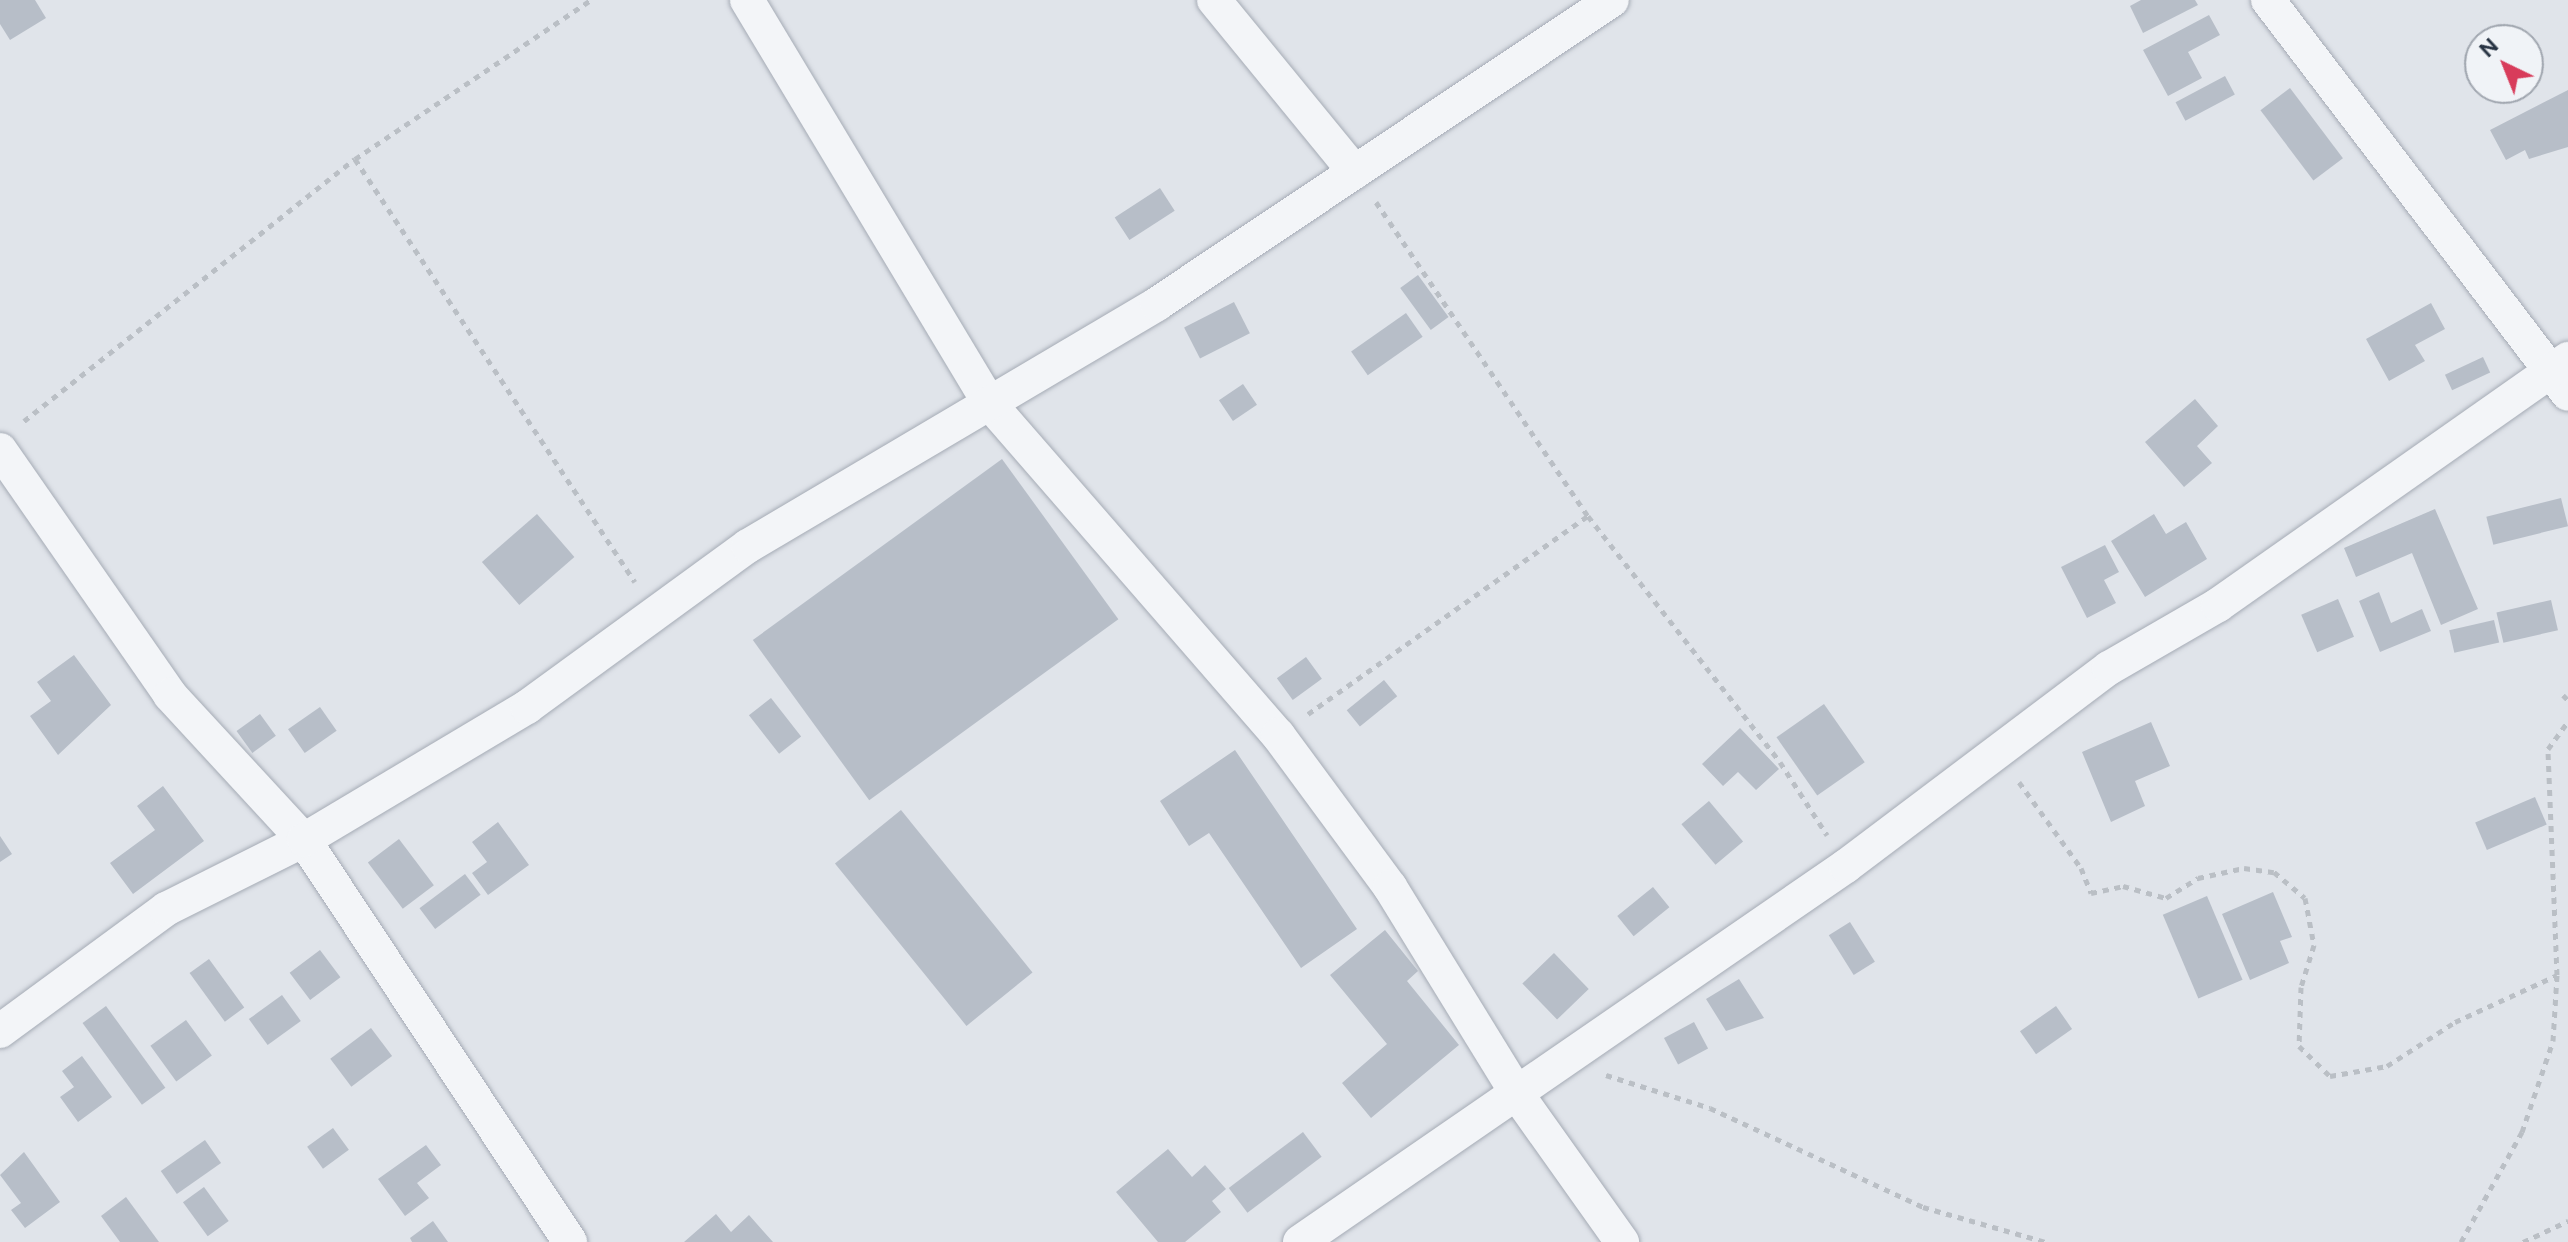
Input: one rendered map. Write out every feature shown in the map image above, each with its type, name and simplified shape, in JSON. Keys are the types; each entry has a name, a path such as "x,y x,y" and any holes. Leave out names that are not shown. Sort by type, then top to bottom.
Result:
{"street":[{"path":"747,0 990,404 1278,735 1390,887 1519,1097 1622,1242"},
{"path":"1214,0 1355,172"},
{"path":"0,1031 166,909 304,840 527,707 655,613 813,505 990,404 1355,172 1612,0"},
{"path":"1300,1242 1519,1097 1846,866 2001,750 2562,375 2268,0"},
{"path":"6,440 170,695 304,840 558,1238"}],"path":[{"path":"6,440 355,159 591,0"},
{"path":"355,159 655,613"},
{"path":"1355,172 1588,516 1780,762 1846,866"},
{"path":"1278,735 1588,516"},
{"path":"2461,1242 2522,1132 2553,1041 2557,975 2548,749 2568,721"},
{"path":"2001,750 2091,893 2123,886 2166,898 2198,878 2244,868 2274,872 2305,898 2314,945 2301,987 2299,1046 2330,1076 2387,1066 2455,1022 2557,975"},
{"path":"1567,1063 1710,1108 1923,1207 2046,1242"},
{"path":"2549,1242 2568,1221"},
{"path":"2523,1242 2556,1232"}],"building":[{"path":"0,0 35,0 46,18 10,40 0,24"},
{"path":"2141,0 2195,0 2198,5 2143,33 2130,6"},
{"path":"2209,15 2220,35 2188,52 2202,78 2168,96 2143,50"},
{"path":"2225,76 2235,95 2185,121 2176,102"},
{"path":"2290,88 2343,158 2313,181 2260,110"},
{"path":"2568,90 2568,147 2529,159 2525,150 2506,160 2490,130"},
{"path":"1160,188 1175,211 1129,240 1115,217"},
{"path":"1418,275 1449,317 1431,330 1400,288"},
{"path":"1234,302 1250,333 1200,359 1184,327"},
{"path":"2431,303 2445,329 2415,345 2425,361 2389,381 2366,339"},
{"path":"1406,313 1423,337 1368,375 1351,351"},
{"path":"2483,357 2490,372 2452,390 2445,375"},
{"path":"1243,384 1257,405 1233,421 1219,400"},
{"path":"2195,399 2218,426 2197,446 2212,463 2184,487 2145,442"},
{"path":"1002,459 1118,619 869,800 753,640"},
{"path":"2561,498 2568,526 2493,545 2486,517"},
{"path":"2435,509 2478,609 2441,625 2412,553 2356,577 2344,548"},
{"path":"537,514 574,557 519,605 482,562"},
{"path":"2154,514 2166,534 2186,522 2207,559 2145,597 2111,541"},
{"path":"2105,545 2119,572 2104,580 2116,603 2087,618 2061,567"},
{"path":"2379,592 2391,623 2422,609 2431,631 2380,652 2359,601"},
{"path":"2338,599 2354,637 2317,652 2301,615"},
{"path":"2551,600 2558,630 2503,643 2496,613"},
{"path":"2494,620 2499,642 2454,653 2449,630"},
{"path":"74,655 111,705 58,755 30,716 51,701 37,682"},
{"path":"1306,657 1322,679 1293,700 1277,678"},
{"path":"1384,680 1397,696 1360,727 1347,710"},
{"path":"771,698 801,737 779,754 749,715"},
{"path":"1824,704 1865,762 1817,795 1776,737"},
{"path":"320,707 337,731 305,753 288,729"},
{"path":"260,714 276,736 252,753 237,731"},
{"path":"2151,722 2170,766 2135,781 2145,806 2111,822 2082,752"},
{"path":"1740,728 1779,769 1756,790 1738,772 1723,786 1702,764"},
{"path":"1235,750 1357,929 1301,968 1209,833 1189,846 1160,801"},
{"path":"163,786 204,841 133,894 110,863 155,830 137,806"},
{"path":"2535,797 2547,825 2487,850 2475,822"},
{"path":"1709,801 1743,842 1715,865 1681,824"},
{"path":"901,810 1033,972 966,1026 835,863"},
{"path":"498,822 529,865 488,895 472,873 487,862 472,842"},
{"path":"0,836 12,854 0,862"},
{"path":"399,839 434,885 403,909 368,862"},
{"path":"465,874 481,895 435,929 419,908"},
{"path":"1653,887 1669,907 1634,936 1617,916"},
{"path":"2273,892 2292,937 2280,941 2289,963 2250,980 2222,914"},
{"path":"2207,896 2243,980 2198,999 2163,915"},
{"path":"1850,922 1875,962 1854,975 1829,935"},
{"path":"1385,930 1418,971 1407,981 1459,1045 1371,1118 1342,1083 1387,1044 1330,975"},
{"path":"320,950 340,977 310,1000 290,973"},
{"path":"1554,953 1589,989 1557,1020 1522,984"},
{"path":"209,959 244,1008 225,1022 190,973"},
{"path":"1739,979 1764,1018 1726,1031 1706,999"},
{"path":"282,995 301,1021 268,1045 249,1019"},
{"path":"106,1006 165,1088 142,1105 83,1023"},
{"path":"2056,1006 2072,1029 2036,1054 2020,1031"},
{"path":"186,1020 212,1056 176,1081 150,1046"},
{"path":"1694,1022 1708,1048 1678,1064 1664,1038"},
{"path":"371,1028 392,1056 351,1087 330,1059"},
{"path":"82,1056 112,1097 78,1122 60,1097 74,1087 62,1071"},
{"path":"333,1128 349,1150 323,1169 307,1147"},
{"path":"1303,1132 1322,1157 1247,1213 1229,1188"},
{"path":"205,1140 221,1163 177,1194 161,1171"},
{"path":"426,1145 441,1165 417,1183 429,1198 405,1216 378,1179"},
{"path":"1168,1149 1192,1177 1205,1165 1226,1189 1212,1201 1221,1212 1185,1242 1158,1242 1116,1192"},
{"path":"24,1152 60,1202 25,1228 11,1210 21,1203 0,1175"},
{"path":"204,1187 229,1221 208,1236 183,1202"},
{"path":"126,1197 159,1242 120,1242 101,1216"},
{"path":"716,1214 731,1232 749,1215 773,1242 684,1242"},
{"path":"433,1221 448,1242 412,1242 410,1238"}]}
